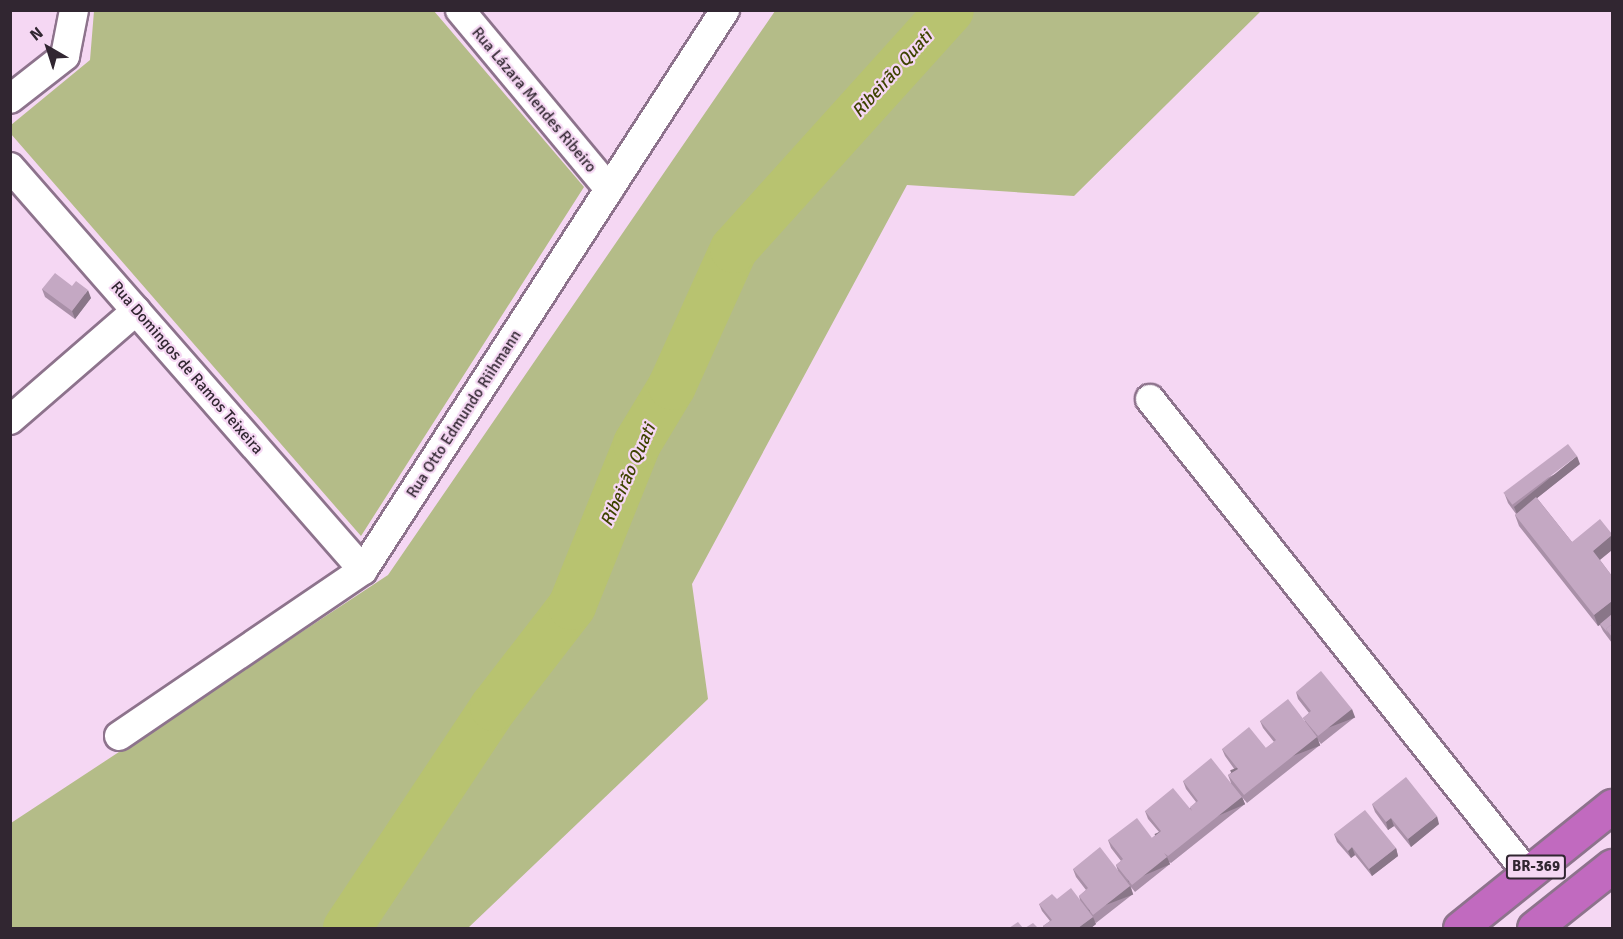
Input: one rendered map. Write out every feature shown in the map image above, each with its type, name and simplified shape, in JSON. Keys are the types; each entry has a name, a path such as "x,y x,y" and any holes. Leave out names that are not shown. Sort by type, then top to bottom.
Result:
{"highway":[{"name":"BR-369","path":"1460,928 1612,806"},
{"name":"BR-369","path":"1534,928 1612,866"}],"street":[{"path":"10,99 65,56 74,10"},
{"name":"Rua Lázara Mendes Ribeiro","path":"460,10 609,189"},
{"name":"Rua Otto Edmundo Riihmann","path":"120,736 363,570 725,10"},
{"name":"Rua Domingos de Ramos Teixeira","path":"10,167 363,570"},
{"path":"10,420 136,311"},
{"path":"1150,399 1528,874"}],"green space":[{"path":"94,11 434,11 584,187 361,536 11,134 11,125 90,60"},
{"path":"775,11 1261,11 1074,196 907,185 692,584 708,699 468,928 11,928 11,823 388,575"}],"building":[{"path":"55,273 72,286 76,281 88,290 72,311 42,289"},
{"path":"1568,444 1577,456 1512,505 1503,493"},
{"path":"1536,497 1572,542 1600,519 1612,534 1593,551 1612,576 1612,601 1594,615 1515,515"},
{"path":"1612,614 1612,624 1606,629 1608,633 1600,624"},
{"path":"1612,624 1612,637 1606,629"},
{"path":"1321,671 1352,709 1318,736 1303,718 1311,711 1296,692"},
{"path":"1288,699 1317,737 1244,795 1228,775 1238,769 1222,749 1249,727 1266,748 1276,740 1260,721"},
{"path":"1211,758 1242,797 1168,856 1164,853 1167,857 1132,885 1116,865 1123,859 1108,840 1137,818 1152,838 1161,831 1145,811 1173,788 1192,811 1190,807 1198,801 1183,781"},
{"path":"1406,777 1437,816 1408,839 1391,818 1386,822 1372,804"},
{"path":"1365,810 1396,848 1369,869 1352,847 1348,851 1334,834"},
{"path":"1100,847 1130,886 1093,915 1079,896 1088,888 1073,869"},
{"path":"1071,888 1093,917 1078,928 1045,928 1043,926 1052,920 1039,904 1052,894 1057,899"},
{"path":"1018,922 1023,928 1009,928"},
{"path":"1033,923 1038,928 1025,928"}],"waterway":[{"name":"Ribeirão Quati","path":"347,928 494,707 572,606 637,444 672,386 734,249 950,10"}]}
